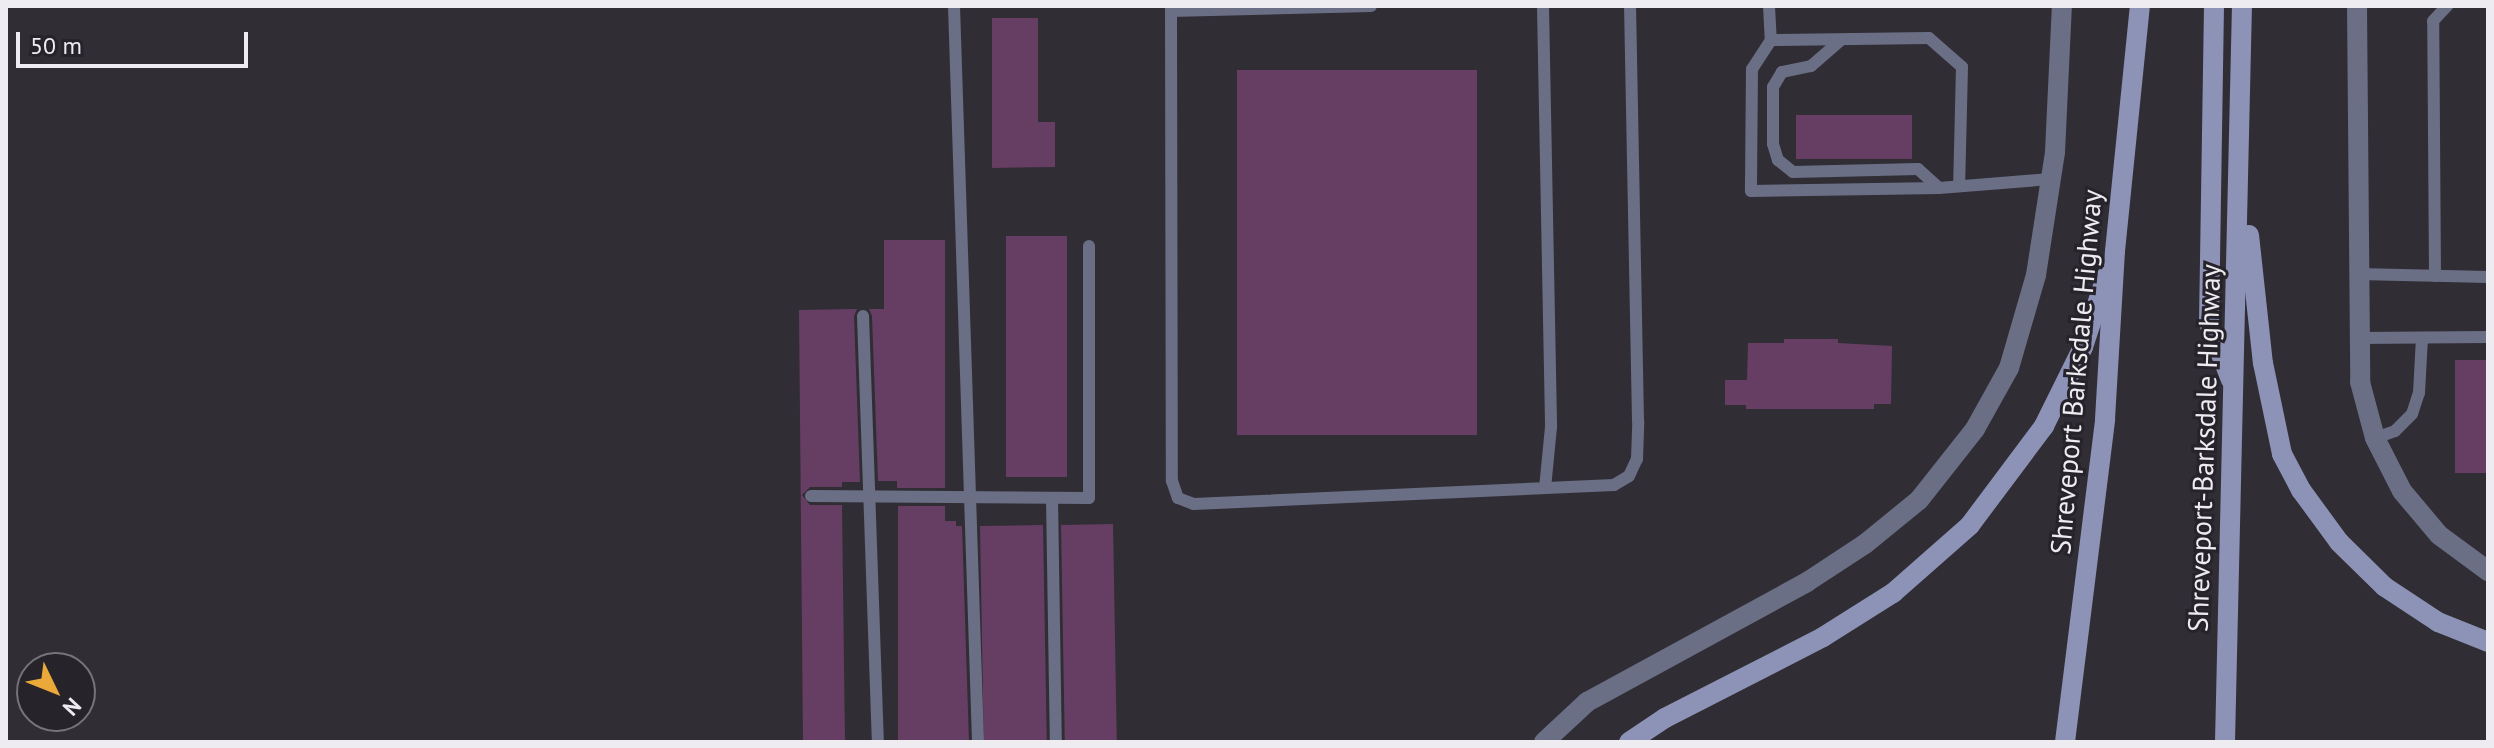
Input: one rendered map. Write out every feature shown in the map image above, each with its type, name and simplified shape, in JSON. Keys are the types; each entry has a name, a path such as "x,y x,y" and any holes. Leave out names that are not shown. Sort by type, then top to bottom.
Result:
{"main road":[{"name":"Shreveport Barksdale Highway","path":"2065,742 2105,419 2115,251 2140,6"},
{"path":"2214,6 2209,323 2236,391"},
{"path":"2242,6 2240,155 2263,363 2282,454 2301,490 2339,542 2385,587 2438,622 2488,642"},
{"name":"Shreveport-Barksdale Highway","path":"2225,742 2240,155"},
{"path":"1629,742 1665,718 1823,637 1893,593 1970,525 2021,461 2063,390 2083,347 2115,251"}],"street":[{"path":"1544,742 1587,702 1807,582 1865,544 1919,500 1975,429 2009,368 2036,275 2055,152 2062,6"},
{"path":"2357,6 2357,338 2360,382 2386,466 2421,513 2460,553 2488,571"}],"lane":[{"path":"954,6 978,742"},
{"path":"1371,6 1171,9 1172,481 1178,498 1194,504 1614,485 1629,476 1637,459 1630,6"},
{"path":"1543,6 1551,427 1545,488"},
{"path":"1769,6 1771,40 1752,69 1751,191 1939,188 2050,179"},
{"path":"2435,276 2433,21 2447,6"},
{"path":"1771,40 1929,38 1962,67 1959,186"},
{"path":"1841,40 1811,66 1782,72 1773,87 1773,144 1778,160 1793,172 1918,169 1939,188"},
{"path":"811,496 870,499 1089,498 1089,246"},
{"path":"2358,274 2488,277"},
{"path":"863,316 878,742"},
{"path":"2357,338 2488,337"},
{"path":"2375,438 2395,431 2412,414 2419,393 2422,338"},
{"path":"1052,498 1056,742"}],"building":[{"path":"992,18 1038,18 1038,122 1055,122 1055,167 992,168"},
{"path":"1237,70 1477,70 1477,435 1237,435"},
{"path":"1796,115 1912,115 1912,159 1796,159"},
{"path":"1006,236 1067,236 1067,477 1006,477"},
{"path":"884,240 945,240 945,488 897,488 897,481 878,481 872,316 869,309 884,309"},
{"path":"857,309 854,316 860,482 842,482 842,487 810,487 802,495 810,505 842,505 845,742 803,742 799,310"},
{"path":"1784,339 1838,339 1838,343 1892,346 1891,404 1874,404 1874,409 1746,409 1746,405 1725,405 1725,380 1747,380 1748,343 1784,343"},
{"path":"2455,360 2488,360 2488,473 2455,473"},
{"path":"898,506 945,506 945,521 956,521 956,526 962,526 969,742 898,742"},
{"path":"1113,524 1117,742 1065,742 1061,525"},
{"path":"1043,525 1047,742 984,742 980,526"}]}
